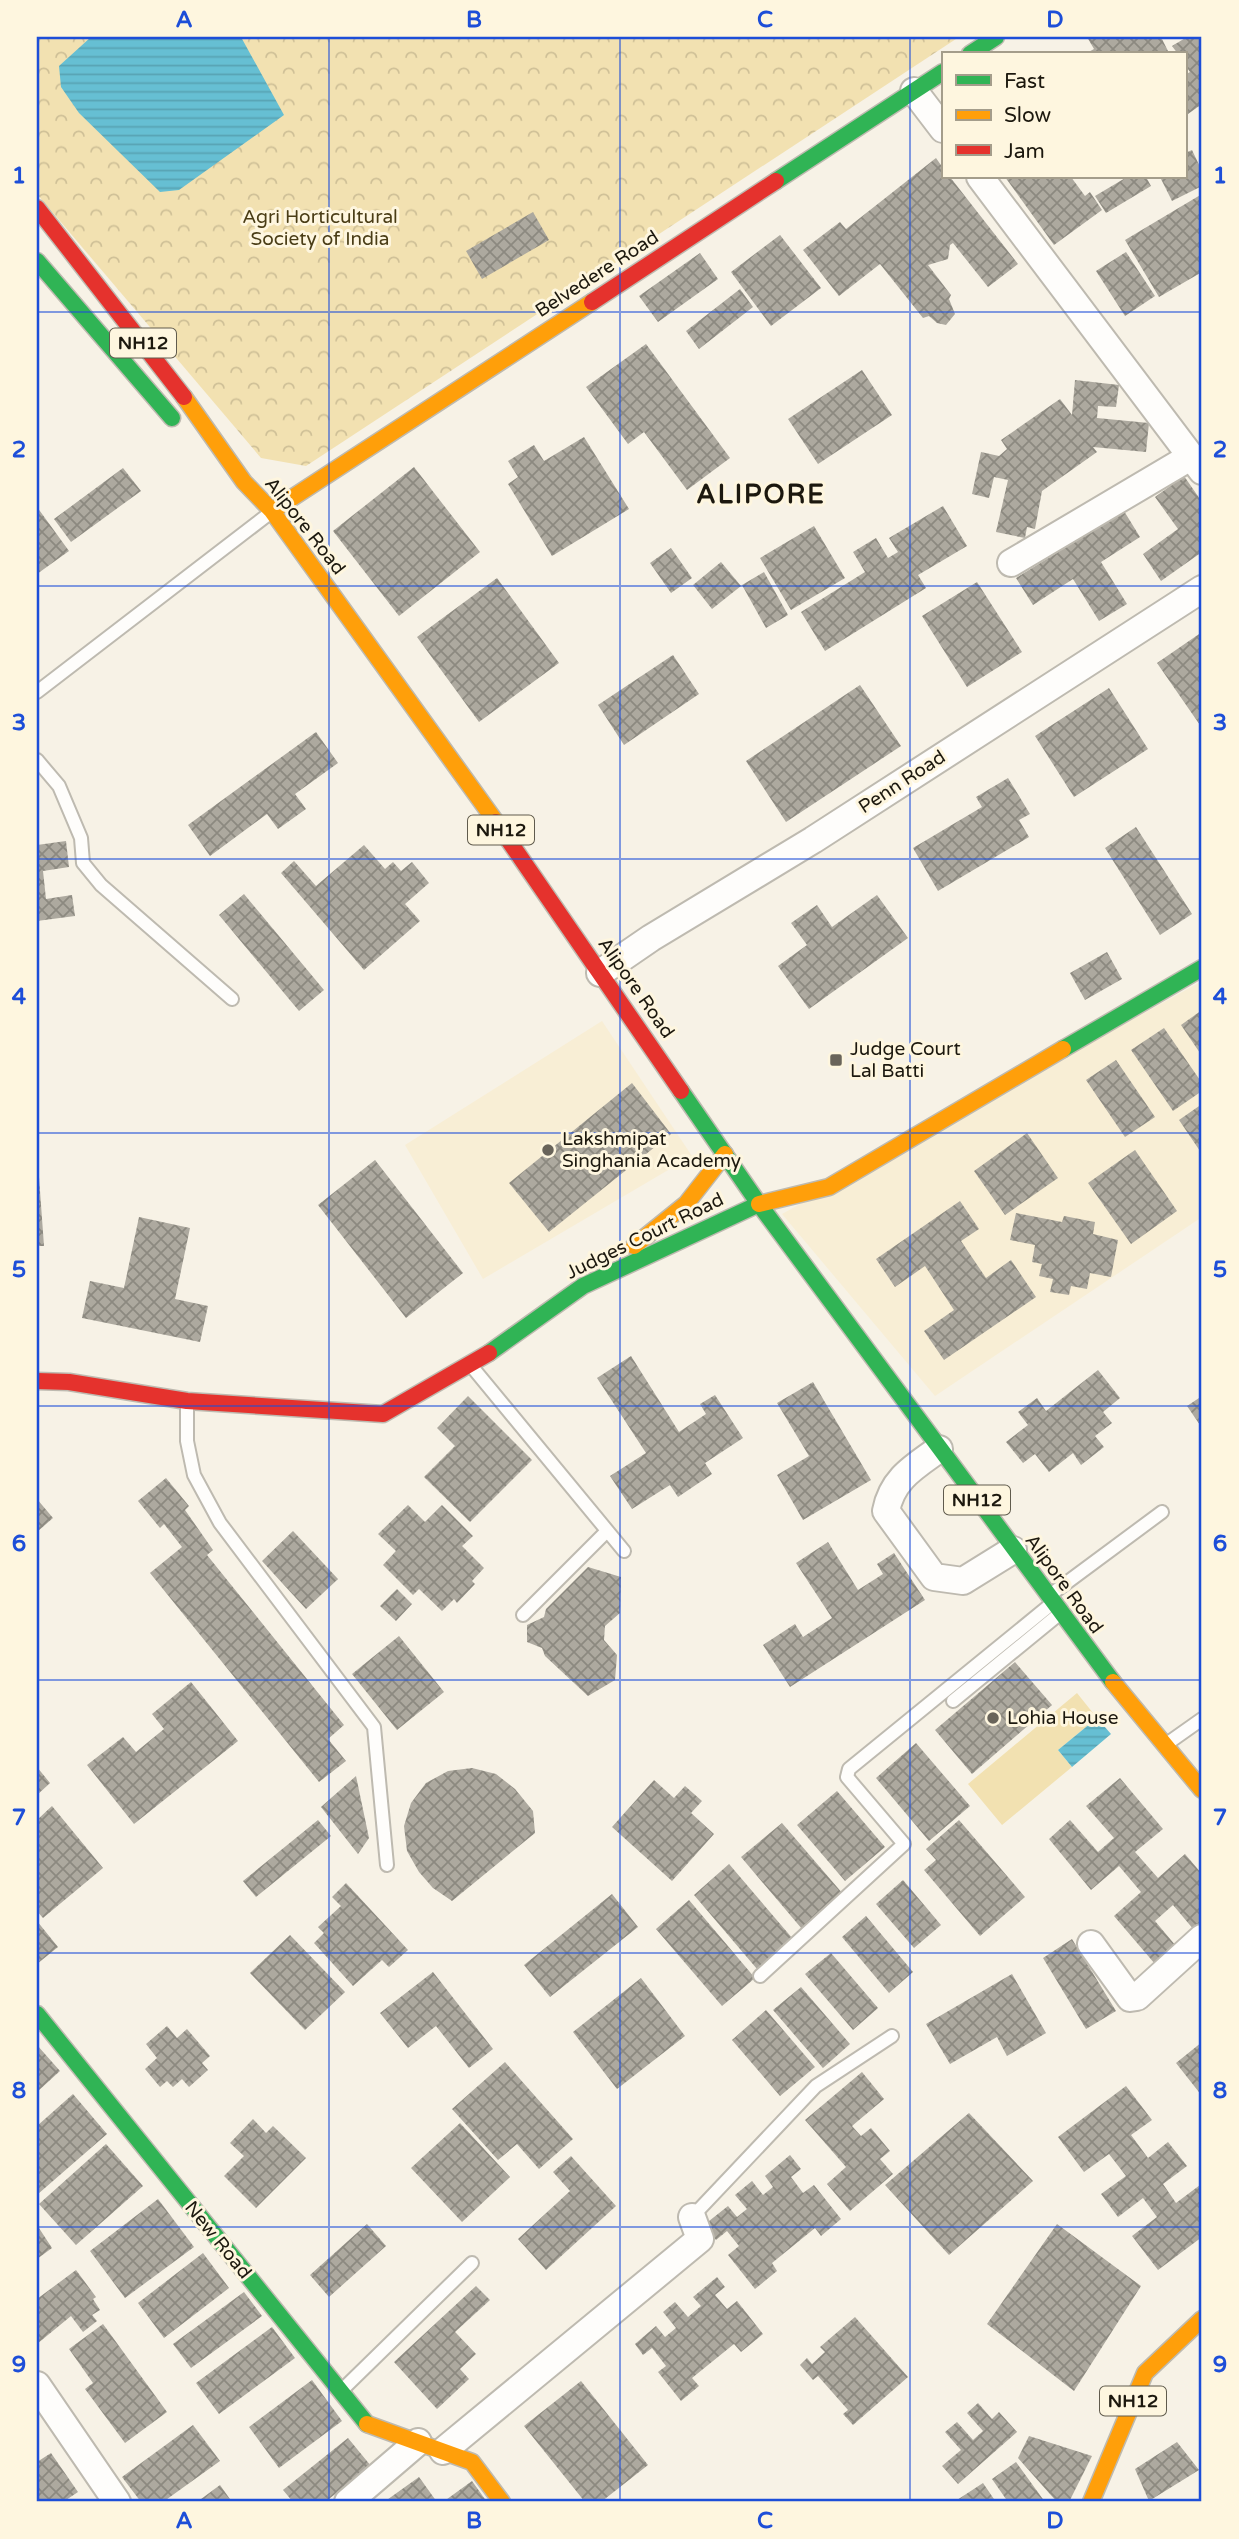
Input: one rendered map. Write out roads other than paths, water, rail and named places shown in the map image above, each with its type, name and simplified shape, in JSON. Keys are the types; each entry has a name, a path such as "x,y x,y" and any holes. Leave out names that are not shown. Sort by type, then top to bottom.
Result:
{"main road":[{"path":"973,52 996,37"},
{"name":"Belvedere Road","path":"272,511 942,73"},
{"name":"Alipore Road","path":"37,208 209,429 244,482 272,511 600,973 759,1203 1053,1605 1202,1790"},
{"name":"NH12","path":"37,261 182,430"},
{"name":"NH12","path":"201,448 244,482"},
{"name":"Judges Court Road","path":"37,1381 69,1382 187,1401 332,1413 383,1414 472,1365 583,1286 759,1203 829,1187 1202,968"},
{"path":"583,1286 686,1204 725,1154"},
{"name":"New Road","path":"37,2014 366,2423 472,2462 502,2502"},
{"name":"NH12","path":"1091,2502 1145,2373 1202,2319"}],"street":[{"path":"914,91 942,128"},
{"path":"981,178 1197,463 1011,564"},
{"name":"Penn Road","path":"600,973 651,938 813,840 1202,589"},
{"path":"939,1450 901,1476 890,1492 886,1511 934,1577 963,1581 1013,1550"},
{"path":"1091,1944 1130,1998 1137,1997 1202,1938"},
{"path":"443,2451 700,2239 692,2217"},
{"path":"37,2385 117,2502"},
{"path":"348,2502 418,2442"}],"lane":[{"path":"37,692 272,511"},
{"path":"40,770 60,786 80,838 83,863 100,885 232,999"},
{"path":"472,1365 624,1551"},
{"path":"187,1401 187,1441 194,1475 220,1523 374,1727 387,1865"},
{"path":"761,1976 904,1844 902,1838 847,1777 849,1769 1053,1605 1162,1512"},
{"path":"523,1615 607,1531"},
{"path":"953,1701 1053,1605"},
{"path":"1165,1746 1202,1719"},
{"path":"692,2217 816,2086 892,2036"},
{"path":"340,2392 472,2263"}],"water":[{"path":"91,37 241,37 284,115 179,190 160,192 79,113 61,87 59,66"},
{"path":"1097,1718 1111,1734 1072,1767 1058,1750"}],"place":[{"name":"Judge Court Lal Batti","path":"836,1060"},
{"name":"Lakshmipat Singhania Academy","path":"548,1150"},
{"name":"Lohia House","path":"993,1718"}],"district":[{"name":"ALIPORE","path":"761,494"}],"park label":[{"name":"Agri Horticultural Society of India","path":"320,228"}]}
